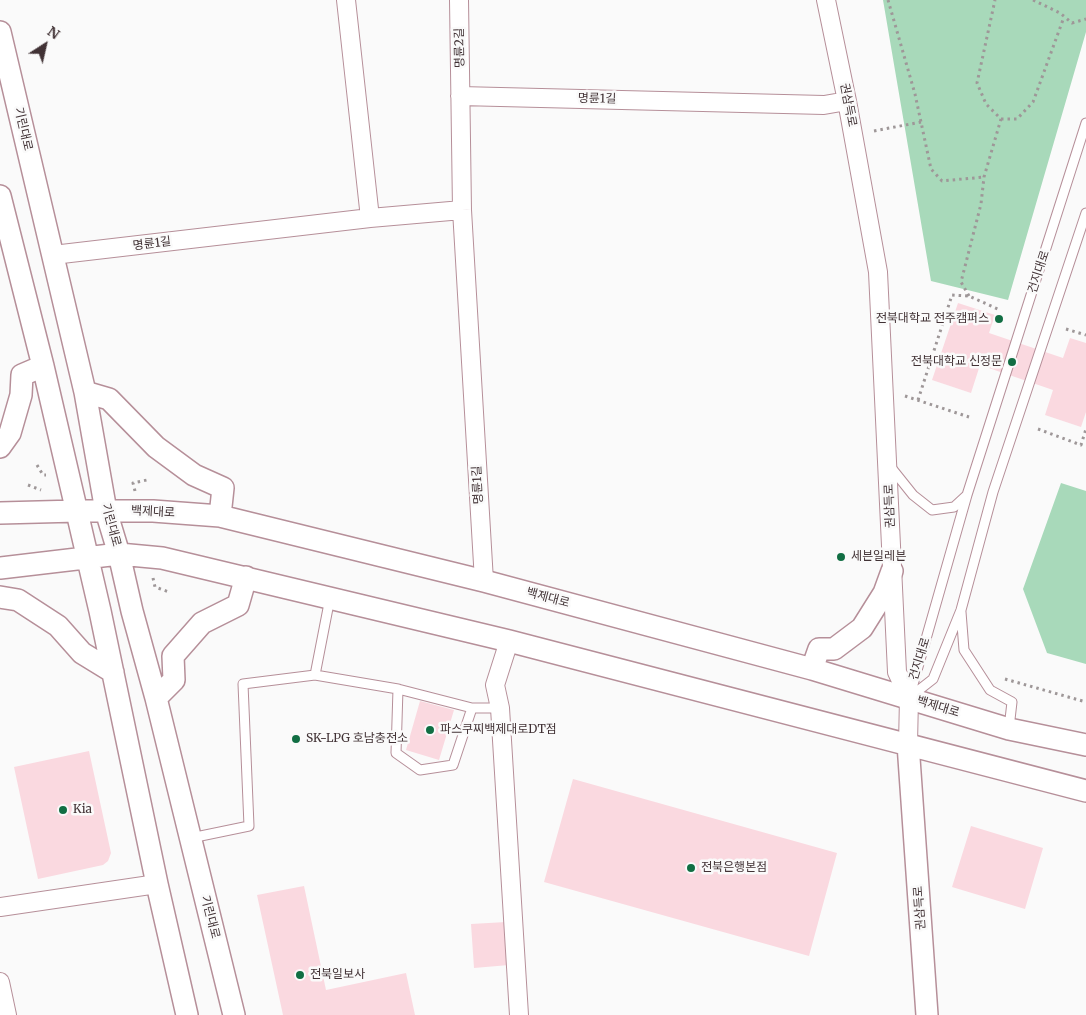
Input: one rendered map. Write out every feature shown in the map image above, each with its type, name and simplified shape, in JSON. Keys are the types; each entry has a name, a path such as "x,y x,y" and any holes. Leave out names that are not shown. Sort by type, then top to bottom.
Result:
{"street":[{"path":"346,0 370,218"},
{"name":"명륜2길","path":"459,0 460,96"},
{"name":"권삼득로","path":"826,0 847,101 878,272 897,672 909,698 908,744 927,1015"},
{"name":"기린대로","path":"0,32 85,392 106,510 120,554 132,611 156,698 234,1015"},
{"name":"명륜1길","path":"484,581 462,210 460,96 824,105 847,101"},
{"path":"0,196 43,366 88,558 157,884 187,1015"},
{"name":"명륜1길","path":"53,255 370,218 462,210"},
{"path":"0,447 10,433 21,395 22,375 43,366"},
{"path":"85,392 109,399 156,447 194,475 223,488 220,516"},
{"name":"백제대로","path":"0,513 106,510 220,516 484,581 812,669 1009,729 1086,745"},
{"path":"0,568 120,554 162,558 509,641 1086,792"},
{"path":"812,669 819,649 834,649 862,628 884,593 892,571"},
{"path":"156,698 174,680 172,656 202,623 238,605 246,577"},
{"path":"0,597 18,600 58,626 82,653 113,672"},
{"path":"509,641 495,686 500,708 519,1015"},
{"path":"0,907 157,884"},
{"path":"0,982 6,1015"}],"lane":[{"name":"건지대로","path":"909,698 967,495 1086,123"},
{"name":"건지대로","path":"909,698 932,679 961,610 993,492 1086,213"},
{"path":"888,464 913,495 932,510 954,507 967,495"},
{"path":"316,675 330,598"},
{"path":"961,610 964,650 990,690 1012,702 1009,729"},
{"path":"190,838 249,826 243,684 316,675 398,689 472,708 500,708"},
{"path":"398,689 396,753 420,770 453,764 472,708"}],"path":[{"path":"888,0 915,94 931,169 942,181 984,177"},
{"path":"994,0 977,83 986,104 1001,120"},
{"path":"1033,0 1072,23 1086,19"},
{"path":"1001,120 1018,119 1033,102 1064,17"},
{"path":"968,296 961,282 980,204 984,177 1001,120"},
{"path":"874,131 921,122"},
{"path":"918,400 952,295 968,296 1000,310"},
{"path":"1066,329 1086,336"},
{"path":"906,396 969,417"},
{"path":"1038,429 1081,445 1086,429"},
{"path":"1004,679 1086,702"}],"green space":[{"path":"883,0 1086,0 1086,32 1008,300 931,281"},
{"path":"1061,483 1086,491 1086,664 1047,653 1023,589"}],"building":[{"name":"전북대학교 신정문","path":"958,303 995,315 989,333 1063,358 1070,338 1086,343 1086,412 1081,427 1045,415 1053,390 980,365 971,393 932,380"},
{"name":"파스쿠찌백제대로DT점","path":"420,701 454,710 439,760 406,750"},
{"name":"Kia","path":"89,751 111,853 108,861 103,865 38,879 14,767"},
{"name":"전북은행본점","path":"573,779 837,853 809,956 544,882"},
{"path":"971,826 1043,848 1025,909 952,887"},
{"path":"304,886 326,990 406,973 415,1015 283,1015 257,895"},
{"path":"506,922 509,965 474,968 471,924"}],"place":[{"name":"전북대학교 전주캠퍼스","path":"999,319"},
{"name":"전북대학교 신정문","path":"1012,362"},
{"name":"세븐일레븐","path":"841,557"},
{"name":"파스쿠찌백제대로DT점","path":"430,730"},
{"name":"SK-LPG 호남충전소","path":"296,739"},
{"name":"Kia","path":"63,810"},
{"name":"전북은행본점","path":"691,868"},
{"name":"전북일보사","path":"300,975"}]}
